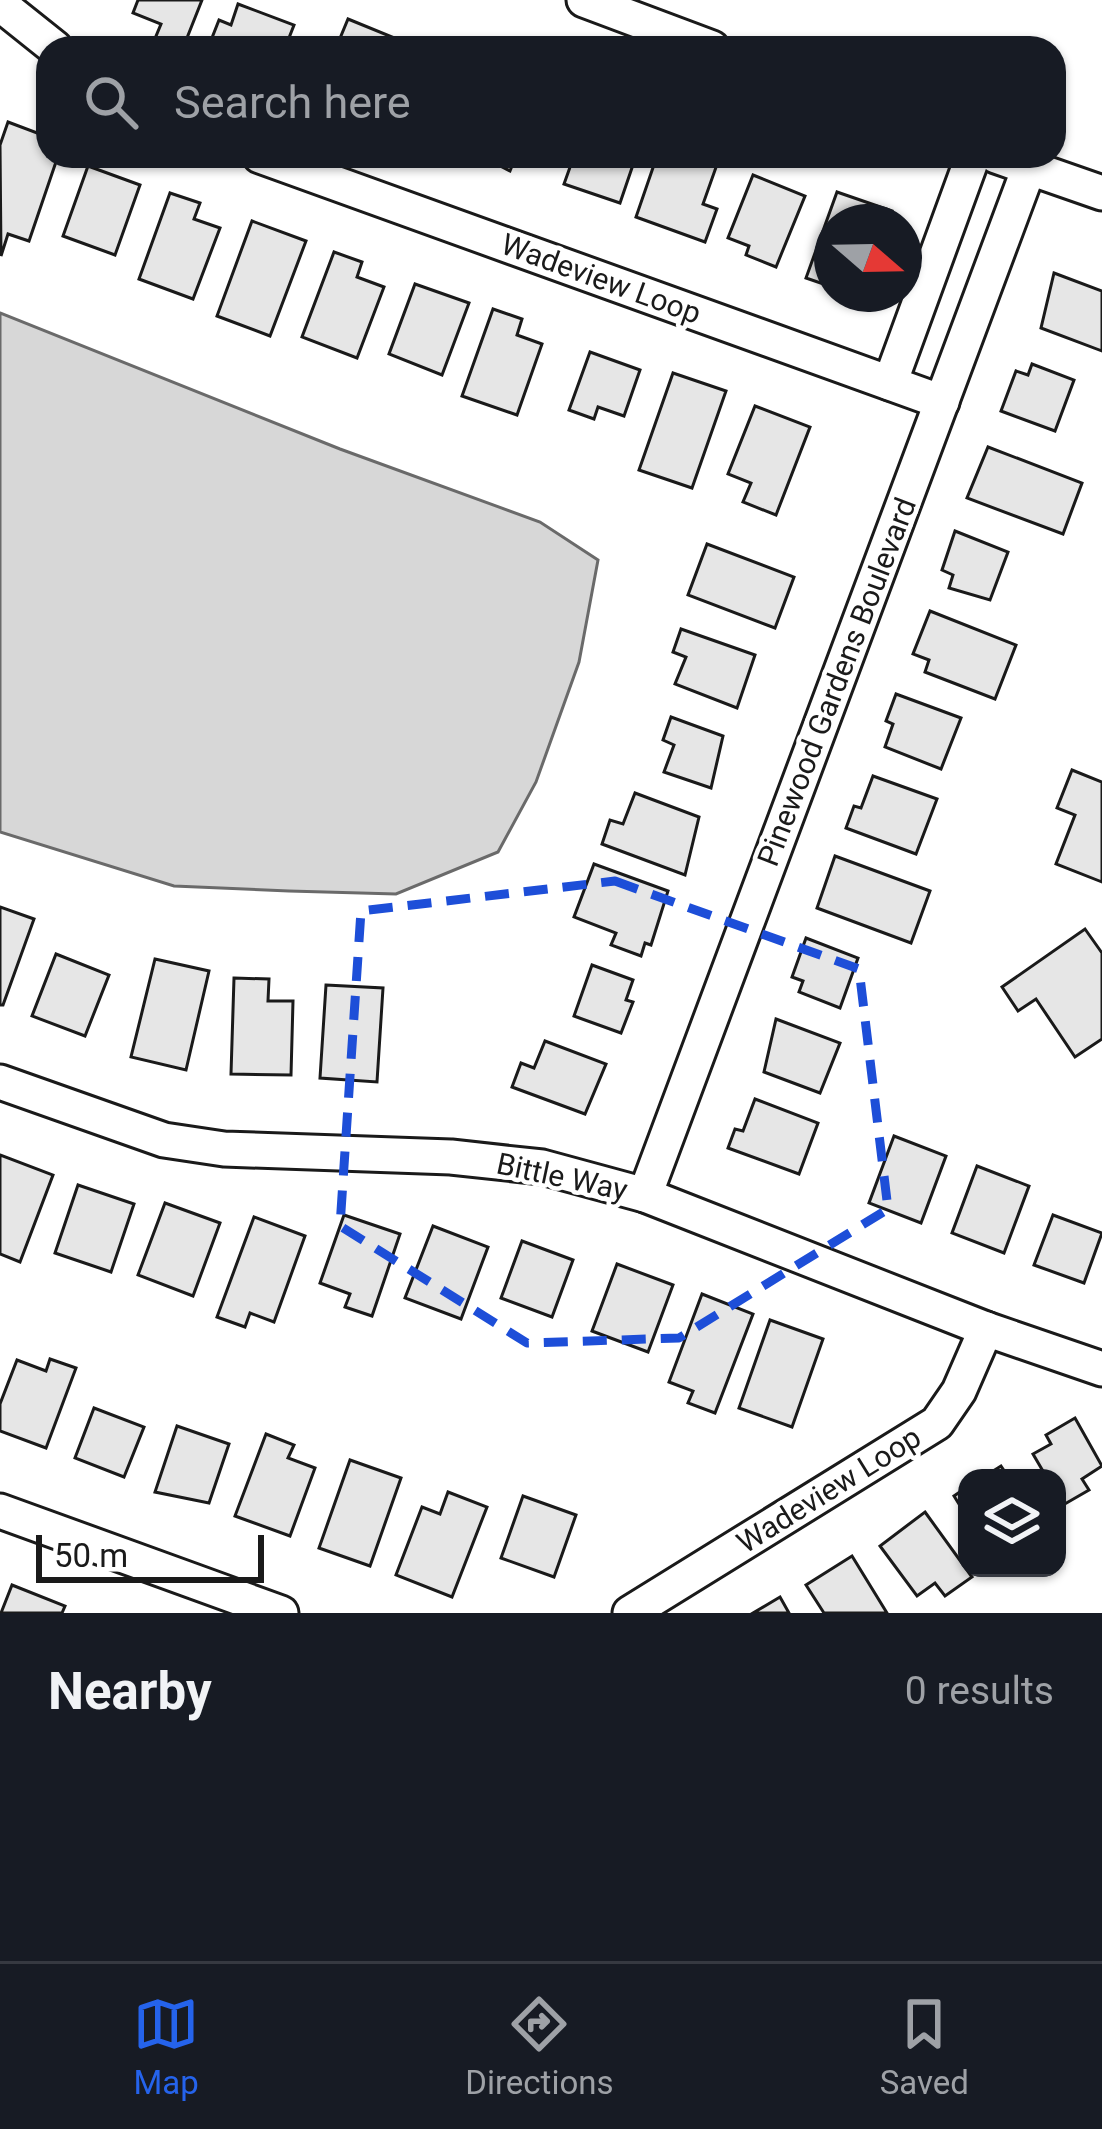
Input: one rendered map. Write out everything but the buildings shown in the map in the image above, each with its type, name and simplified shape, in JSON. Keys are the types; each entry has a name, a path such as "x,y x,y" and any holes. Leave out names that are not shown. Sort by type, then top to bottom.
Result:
{"street":[{"path":"584,0 680,36"},
{"path":"0,4 40,36"},
{"name":"Wadeview Loop","path":"293,168 942,402"},
{"path":"890,383 970,168"},
{"path":"1029,168 1102,193"},
{"name":"Pinewood Gardens Boulevard","path":"645,1195 1029,168"},
{"name":"Bittle Way","path":"0,1082 164,1140 224,1149 519,1165 645,1195 986,1329 1102,1369"},
{"name":"Wadeview Loop","path":"630,1613 937,1424 986,1329"},
{"path":"0,1511 281,1613"}],"highlighted area":[{"path":"615,881 859,969 888,1209 679,1338 527,1343 340,1226 361,911"}],"shaded area":[{"path":"0,313 340,449 540,522 598,560 579,662 536,782 498,852 396,894 289,891 174,886 0,832"}]}
